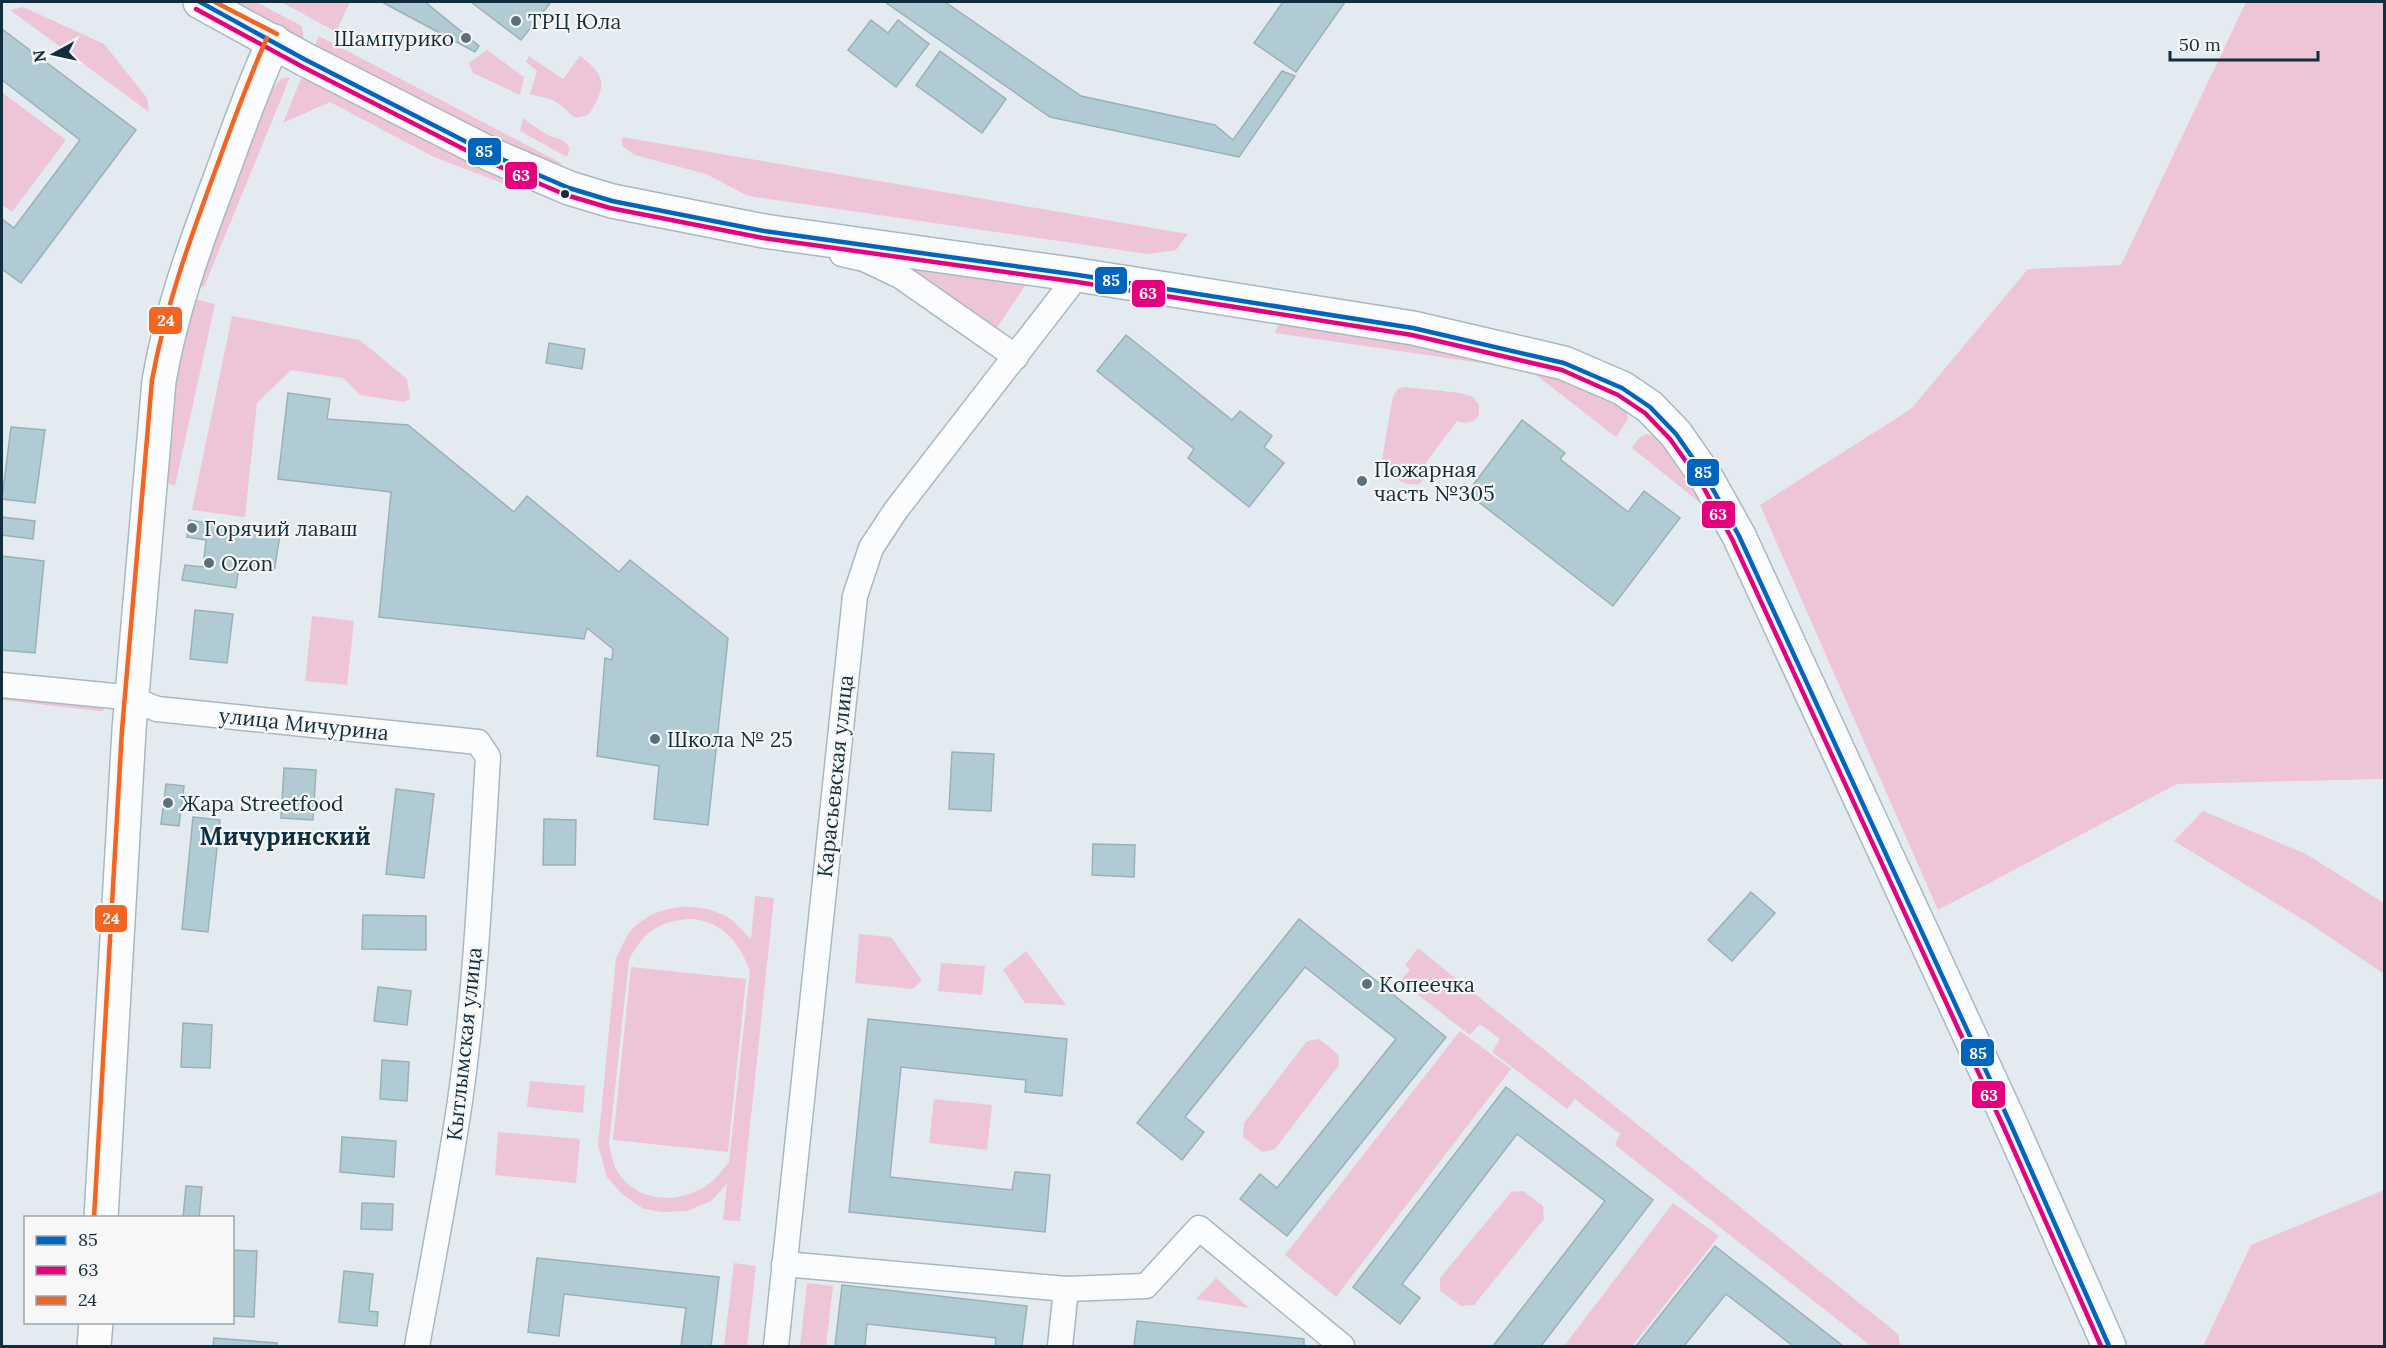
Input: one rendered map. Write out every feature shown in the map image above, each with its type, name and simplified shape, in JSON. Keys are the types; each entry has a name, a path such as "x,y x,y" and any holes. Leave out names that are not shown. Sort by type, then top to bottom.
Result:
{"main road":[{"path":"200,2 304,59 492,155 569,188 612,201 764,231 1078,275 1413,328 1564,363 1622,388 1650,407 1676,434 1706,477 1739,536 2002,1104 2109,1347"},
{"path":"101,1216 120,859 159,381 166,339 192,252 256,79 274,41"},
{"path":"94,1347 96,1324"}],"street":[{"path":"764,231 778,242 864,258 900,276 1016,357"},
{"name":"Карасьевская улица","path":"776,1347 855,596 871,548 896,510 1078,275"},
{"name":"улица Мичурина","path":"2,685 132,699 157,709 478,742"},
{"name":"Кытлымская улица","path":"417,1347 445,1200 460,1098 478,916 488,757 478,742"},
{"path":"784,1264 1066,1289 1146,1286 1198,1228 1342,1347"},
{"path":"1060,1347 1066,1289"}],"shaded area":[{"path":"225,2 256,2 302,26 304,43"},
{"path":"281,2 350,2 336,32"},
{"path":"2246,2 2384,2 2384,779 2177,784 1938,910 1760,505 1911,409 2028,269 2121,265"},
{"path":"23,7 104,44 147,98 149,112 10,10"},
{"path":"319,36 563,164 556,166 538,160 314,47"},
{"path":"487,50 524,77 520,95 473,73 469,63"},
{"path":"529,56 563,79 580,56 589,63 599,75 601,88 589,114 578,118 572,116 556,102 530,94 537,71 526,62"},
{"path":"302,76 488,169 525,192 434,157 330,102 283,123"},
{"path":"290,77 204,287 197,286 262,100 281,79"},
{"path":"3,93 66,140 12,212 2,205"},
{"path":"523,118 549,135 565,142 570,149 567,157 520,131"},
{"path":"622,137 1188,234 1176,250 1148,254 748,196 706,174 635,155 622,146"},
{"path":"896,261 1027,283 996,329"},
{"path":"194,299 215,304 175,486 166,482 164,411"},
{"path":"232,316 360,340 407,379 410,399 404,402 360,395 343,378 291,370 257,403 245,517 192,510"},
{"path":"1280,319 1529,363 1620,404 1626,410 1628,419 1616,437 1532,372 1275,333"},
{"path":"1405,387 1460,393 1473,397 1479,405 1479,415 1474,421 1465,423 1457,421 1421,469 1425,476 1421,483 1415,484 1404,483 1381,465 1393,396 1398,389"},
{"path":"1647,434 1654,436 1662,445 1704,506 1632,448 1639,438"},
{"path":"312,616 354,621 347,685 305,681"},
{"path":"2,692 104,706 103,711 99,711 2,700"},
{"path":"2203,811 2306,854 2384,903 2384,974 2310,924 2174,841"},
{"path":"755,896 774,898 740,1221 723,1220 727,1184 711,1201 687,1211 662,1212 644,1209 623,1195 607,1177 598,1145 616,958 629,933 639,924 650,916 675,908 702,908 715,911 730,919 751,939","holes":["681,920 713,924 728,935 741,951 750,971 729,1162 713,1181 699,1190 673,1198 660,1198 636,1190 626,1182 617,1171 609,1144 629,960 640,942 654,929"]},
{"path":"859,934 891,937 922,980 913,989 855,983"},
{"path":"1418,948 1898,1334 1900,1346 1871,1346 1615,1145 1620,1134 1575,1099 1567,1109 1492,1052 1500,1039 1480,1024 1470,1035 1400,981 1410,970 1405,965"},
{"path":"1026,951 1066,1005 1025,1003 1003,970"},
{"path":"941,963 985,966 982,995 938,991"},
{"path":"631,967 746,979 728,1152 613,1140"},
{"path":"1460,1031 1511,1069 1336,1297 1285,1255"},
{"path":"1319,1039 1338,1054 1339,1065 1275,1149 1262,1152 1243,1137 1244,1123 1307,1041"},
{"path":"530,1081 585,1086 583,1113 527,1107"},
{"path":"934,1099 992,1105 987,1150 929,1143"},
{"path":"498,1132 580,1139 576,1183 495,1175"},
{"path":"2384,1190 2384,1346 2203,1346 2251,1245"},
{"path":"1523,1191 1543,1206 1544,1219 1474,1305 1461,1306 1440,1291 1440,1278 1511,1192"},
{"path":"1673,1203 1719,1236 1632,1346 1564,1346"},
{"path":"734,1263 756,1266 747,1346 724,1346"},
{"path":"1216,1278 1249,1308 1196,1299"},
{"path":"807,1283 833,1286 826,1346 800,1346"}],"building":[{"path":"382,2 425,2 479,46 475,52"},
{"name":"ТРЦ Юла","path":"471,2 551,2 521,40"},
{"path":"885,2 945,2 1081,96 1215,125 1233,140 1282,71 1295,76 1239,157 1050,117"},
{"path":"1283,2 1345,2 1296,72 1254,43"},
{"path":"871,20 888,33 898,20 929,44 896,87 848,50"},
{"path":"2,29 136,130 21,283 2,269 2,219 14,228 80,140 2,80"},
{"path":"940,51 1006,99 982,133 916,85"},
{"path":"1126,335 1232,420 1240,411 1272,436 1264,447 1284,463 1249,507 1188,458 1194,449 1097,371"},
{"path":"549,343 585,349 582,369 546,363"},
{"path":"288,393 330,399 327,419 408,425 514,512 527,496 619,572 630,560 728,638 708,825 654,819 659,766 597,756 605,658 612,660 613,649 587,628 584,639 379,617 391,492 278,479"},
{"path":"1522,420 1565,453 1560,459 1628,512 1644,491 1680,518 1613,606 1467,493"},
{"path":"11,427 45,430 35,503 2,499"},
{"path":"2,517 35,521 33,539 2,535"},
{"path":"189,520 280,535 274,572 239,566 236,588 182,580 185,565 203,567 206,540 187,537"},
{"path":"2,556 44,561 35,653 2,650"},
{"path":"195,610 233,614 227,663 190,659"},
{"path":"952,752 994,754 991,811 949,809"},
{"path":"284,768 316,770 313,820 281,818"},
{"path":"166,784 184,786 179,826 161,824"},
{"path":"396,789 434,794 424,878 386,874"},
{"path":"193,817 220,820 208,932 182,929"},
{"path":"544,819 576,820 575,865 543,865"},
{"path":"1093,844 1135,845 1134,877 1092,875"},
{"path":"1751,892 1775,913 1732,961 1708,940"},
{"path":"363,915 426,916 426,950 362,949"},
{"path":"1299,919 1446,1037 1287,1236 1240,1199 1260,1174 1277,1188 1396,1039 1305,967 1185,1117 1204,1132 1182,1160 1137,1123"},
{"path":"378,987 411,991 407,1025 374,1021"},
{"path":"868,1019 1067,1039 1062,1096 1025,1092 1026,1080 901,1067 890,1177 1012,1190 1015,1172 1050,1175 1045,1232 849,1212"},
{"path":"183,1023 212,1025 210,1068 181,1067"},
{"path":"382,1060 409,1062 407,1101 380,1099"},
{"path":"1506,1087 1653,1200 1541,1346 1493,1346 1605,1201 1517,1134 1402,1284 1420,1298 1400,1324 1353,1287"},
{"path":"342,1137 396,1141 394,1177 340,1172"},
{"path":"186,1186 202,1187 199,1216 183,1216"},
{"path":"362,1203 393,1204 392,1230 361,1229"},
{"path":"1715,1246 1843,1346 1793,1346 1726,1294 1684,1346 1636,1346"},
{"path":"234,1250 257,1251 254,1317 234,1316"},
{"path":"537,1258 719,1277 711,1346 681,1346 686,1308 564,1294 559,1336 528,1332"},
{"path":"344,1271 373,1274 369,1311 378,1312 377,1326 339,1322"},
{"path":"842,1285 1027,1306 1022,1346 995,1346 996,1338 867,1324 865,1346 835,1346"},
{"path":"1137,1321 1304,1339 1304,1346 1134,1346"},
{"path":"214,1338 277,1343 277,1346 213,1346"}],"transit line":[{"name":"85","path":"200,2 304,59 492,155 569,188 612,201 764,231 1078,275 1413,328 1564,363 1622,388 1650,407 1676,434 1706,477 1739,536 2011,1125 2109,1346"},
{"name":"24","path":"215,2 277,34"},
{"name":"63","path":"196,9 301,66 489,162 566,195 610,208 763,238 1077,282 1412,335 1562,370 1618,395 1645,413 1670,439 1700,481 1732,539 2004,1128 2101,1346"},
{"name":"24","path":"94,1216 122,730 152,380 164,327 187,250 239,105 267,38"}],"place":[{"name":"ТРЦ Юла","path":"516,21"},
{"name":"Шампурико","path":"466,38"},
{"name":"Пожарная часть №305","path":"1362,481"},
{"name":"Горячий лаваш","path":"192,528"},
{"name":"Ozon","path":"209,563"},
{"name":"Школа № 25","path":"655,739"},
{"name":"Жара Streetfood","path":"168,803"},
{"name":"Копеечка","path":"1367,984"}],"district":[{"name":"Мичуринский","path":"285,836"}]}
